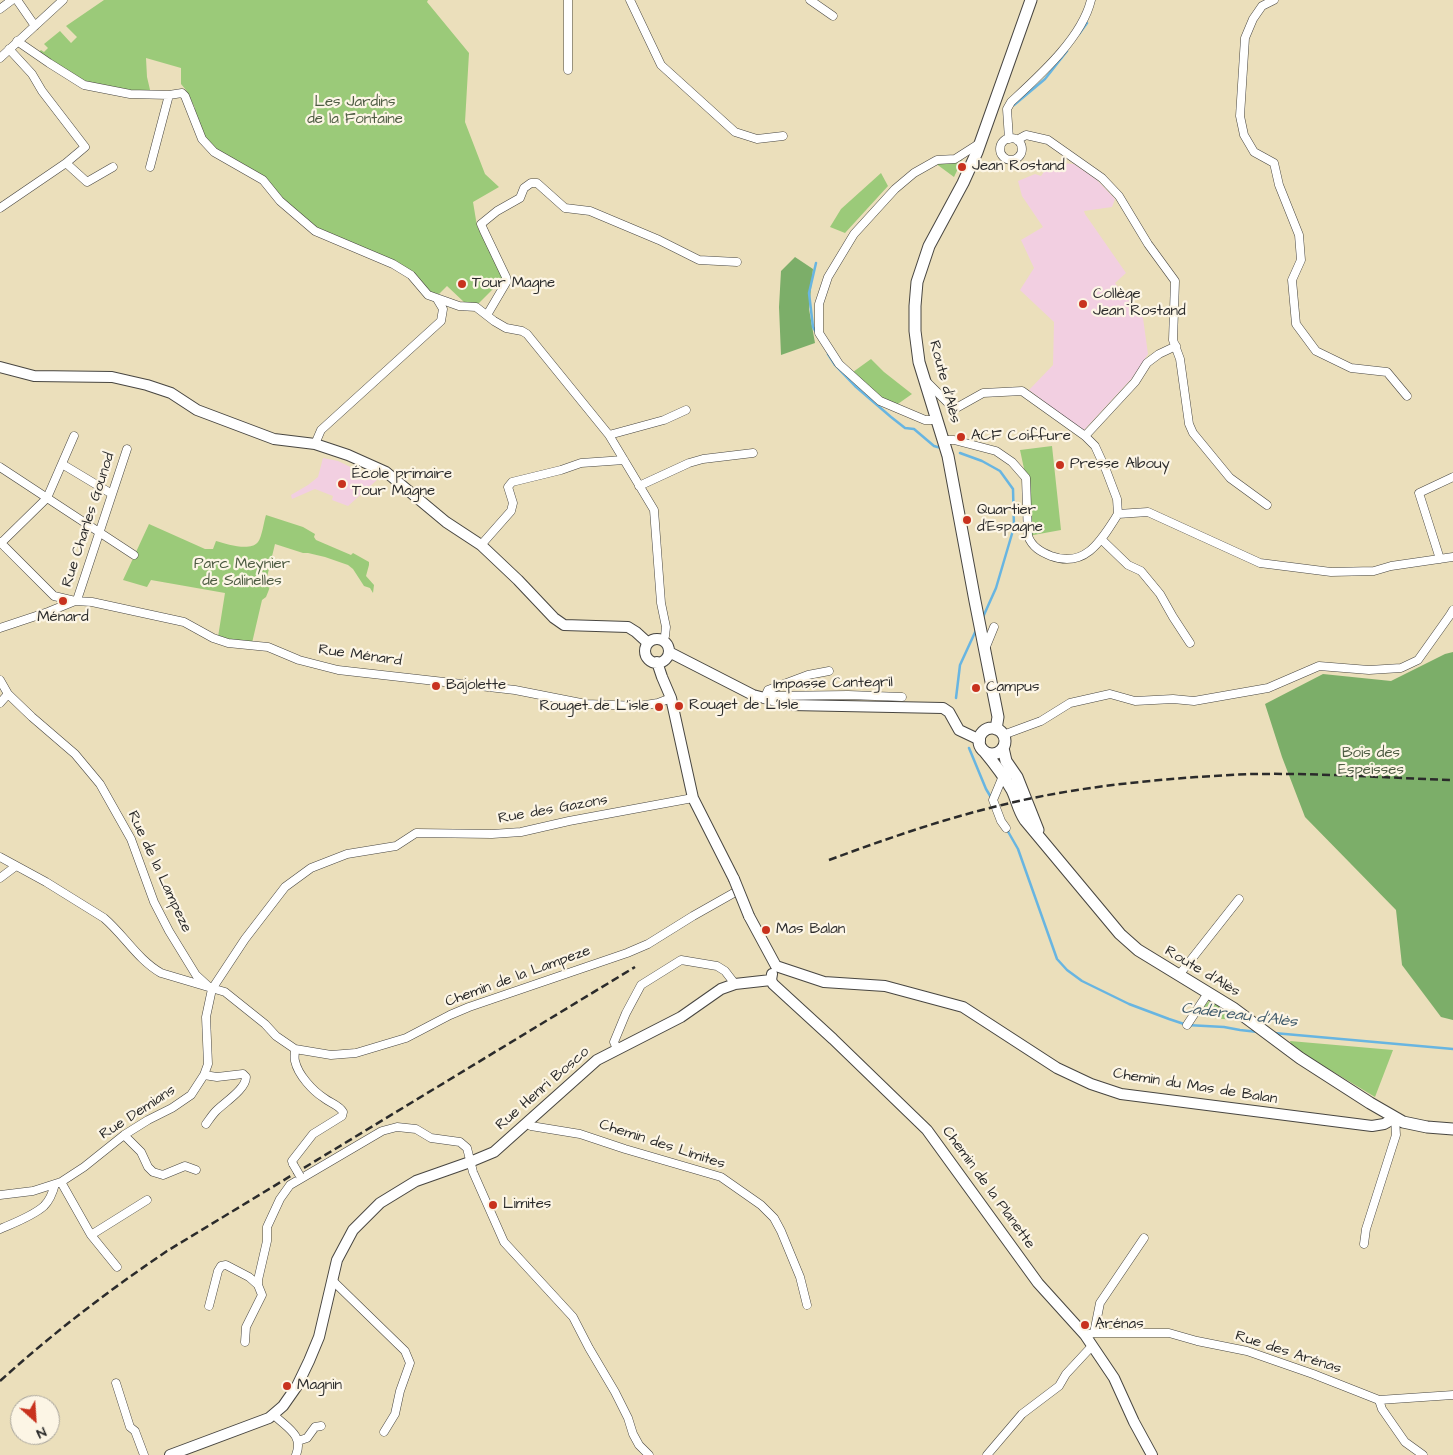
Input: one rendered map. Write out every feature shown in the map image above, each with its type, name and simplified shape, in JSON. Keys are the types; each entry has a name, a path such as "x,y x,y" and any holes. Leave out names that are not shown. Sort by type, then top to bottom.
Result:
{"main road":[{"name":"Route d'Alès","path":"1000,732 950,464 919,362 915,331 915,306 917,282 929,246 963,183 980,144 1031,0"},
{"path":"993,728 1000,732 1005,741 1003,748 996,753 984,751 980,736 985,730 993,728"},
{"name":"Route d'Alès","path":"1003,748 1006,761 1017,777 1042,841"},
{"name":"Route d'Alès","path":"984,751 1015,798 1019,812 1120,934 1138,950 1233,1008 1300,1058 1395,1118 1423,1127 1453,1129"}],"street":[{"path":"0,9 12,0"},
{"path":"17,0 35,26"},
{"path":"0,58 63,0"},
{"path":"568,0 568,70"},
{"path":"630,0 661,65 735,132 757,139 783,136"},
{"path":"810,0 833,16"},
{"path":"1091,0 1084,18 1073,37 1059,54 1011,102 1007,109 1013,139 1026,135 1048,140 1102,178 1119,196 1148,244 1175,282 1173,340 1180,359 1189,424 1193,433 1230,478 1267,505"},
{"path":"1274,0 1262,6 1253,19 1245,38 1240,116 1244,135 1254,152 1274,164 1279,185 1299,235 1301,260 1292,280 1296,324 1316,351 1351,368 1387,372 1407,396"},
{"path":"18,42 84,85 130,94 169,95 182,93 185,96 202,139 214,152 263,180 280,201 315,232 392,264 411,275 428,294 437,299 459,306 476,307 506,328 522,331 527,334 609,435 654,510 661,603 666,627 663,640"},
{"path":"0,208 66,163 85,147 42,91 32,74 9,49"},
{"path":"150,167 169,95"},
{"path":"938,420 926,420 880,401 839,364 820,333 819,304 828,278 854,234 895,189 914,173 936,160 955,159 980,144"},
{"path":"66,163 87,182 113,167"},
{"path":"488,315 507,281 482,224 497,211 520,198 524,188 531,183 537,184 565,208 590,211 659,240 699,260 737,262"},
{"path":"315,444 321,430 441,321 443,308 437,299"},
{"path":"1085,436 1135,382 1147,362 1176,346"},
{"path":"0,367 34,376 112,376 171,393 197,410 274,439 315,444 348,455 386,472 446,522 481,545 554,618 564,625 628,628 636,632 648,643"},
{"path":"925,380 952,407 958,407 983,393 1022,391 1085,436 1095,446 1117,498 1118,514 1102,540 1092,550 1073,559 1060,559 1046,554 1036,548 1028,536 1026,478 1012,462 996,451 954,440 944,440"},
{"path":"609,435 664,420 686,410"},
{"path":"58,608 54,596 1,543 47,498 74,436"},
{"name":"Rue Charles Gounod","path":"76,600 127,449"},
{"path":"640,486 689,463 703,459 753,453"},
{"path":"481,545 511,511 513,503 508,487 512,482 581,463 624,460"},
{"path":"62,464 112,494"},
{"path":"0,467 134,555"},
{"path":"1440,558 1419,494 1453,477"},
{"path":"1118,514 1148,512 1166,522 1260,563 1330,572 1374,571 1391,566 1453,557"},
{"path":"1102,540 1128,565 1140,571 1160,594 1190,643"},
{"name":"Rue Ménard","path":"54,596 92,602 184,622 212,638 228,643 268,647 299,660 338,670 515,690 586,704 639,706 658,703 671,698"},
{"path":"0,628 76,600"},
{"path":"1000,732 1041,721 1070,703 1110,694 1134,701 1194,701 1268,688 1319,666 1369,670 1401,668 1418,660 1453,610"},
{"path":"984,647 994,627"},
{"path":"656,639 663,640 668,645 665,660 651,661 646,656 645,649 648,643 656,639"},
{"path":"668,652 753,695 791,705 943,708 949,712 959,730 980,740"},
{"path":"657,662 671,698 693,798 734,879 748,916 776,966 771,980"},
{"path":"764,699 768,690 808,675 829,672"},
{"name":"Rue de la Lampeze","path":"0,680 8,694 75,754 100,784 132,840 154,902 169,931 196,975 212,989"},
{"path":"0,703 8,694"},
{"name":"Impasse Cantegril","path":"764,699 774,696 848,695 902,697"},
{"path":"1002,776 993,800 1000,821 1006,828"},
{"name":"Rue des Gazons","path":"212,989 245,939 285,887 311,868 347,854 396,846 416,833 492,834 521,832 693,798"},
{"path":"0,857 46,882 104,918 112,924 154,969 161,973 225,992 265,1024 276,1036 295,1049 295,1062 311,1088 341,1108 343,1112 342,1116 313,1134 292,1162 301,1177"},
{"path":"0,878 16,866"},
{"name":"Chemin de la Lampeze","path":"295,1049 331,1055 356,1053 406,1038 450,1015 648,944 739,890"},
{"path":"1179,975 1239,898"},
{"path":"616,1049 614,1042 626,1013 641,985 681,960 717,966 725,971 735,984"},
{"name":"Chemin du Mas de Balan","path":"776,966 824,982 885,986 963,1008 1057,1068 1092,1084 1121,1094 1372,1126 1384,1124 1395,1118"},
{"name":"Rue Henri Bosco","path":"470,1162 494,1152 591,1064 616,1049 681,1018 721,989 735,984 771,980"},
{"name":"Chemin de la Planette","path":"771,980 772,984 832,1038 927,1130 1038,1283 1089,1334 1092,1346 1114,1378 1134,1422 1152,1455"},
{"name":"Rue Demians","path":"0,1195 34,1191 58,1183 84,1167 124,1135 191,1095 204,1075 208,1064 206,1018 212,989"},
{"path":"1187,1024 1208,993"},
{"path":"204,1075 217,1077 243,1074 246,1077 246,1082 241,1089 214,1113 206,1124"},
{"path":"1364,1244 1366,1229 1396,1135 1395,1118"},
{"name":"Chemin des Limites","path":"527,1123 531,1126 580,1134 625,1150 721,1176 774,1218 800,1278 807,1305"},
{"path":"244,1342 246,1327 262,1295 258,1280 267,1241 267,1227 280,1199 290,1185 382,1131 397,1127 416,1129 431,1138 460,1142 467,1148 470,1162 504,1242 573,1317 615,1392 639,1445 649,1455"},
{"path":"124,1135 141,1152 148,1167 153,1172 163,1175 185,1166 196,1170"},
{"path":"170,1455 274,1415 283,1406 296,1386 319,1337 337,1260 353,1230 380,1203 416,1181 470,1162"},
{"path":"0,1229 24,1219 44,1206 52,1196 58,1183"},
{"path":"58,1183 91,1235 117,1268"},
{"path":"91,1235 147,1200"},
{"path":"1089,1334 1100,1302 1144,1238"},
{"path":"209,1306 221,1266 226,1265 249,1277 258,1285"},
{"path":"332,1280 405,1351 410,1363 400,1391 395,1414 384,1432"},
{"name":"Rue des Arénas","path":"1089,1334 1168,1333 1247,1351 1314,1374 1379,1400"},
{"path":"987,1455 1022,1414 1058,1386 1066,1374 1092,1346"},
{"path":"116,1383 130,1427 135,1431 144,1455"},
{"path":"1423,1455 1406,1442 1382,1409 1379,1400 1453,1395"},
{"path":"274,1415 296,1436 299,1446 296,1455"},
{"path":"298,1441 307,1438 315,1427 320,1426"},
{"path":"639,1445 640,1455"}],"shaded area":[{"name":"Collège Jean Rostand","path":"1051,162 1074,164 1097,180 1115,199 1112,207 1084,211 1126,273 1115,283 1143,318 1148,354 1132,378 1083,431 1029,390 1053,365 1054,322 1020,290 1034,268 1021,240 1043,227 1022,196 1018,181 1035,174 1041,176"},
{"name":"École primaire Tour Magne","path":"323,458 338,461 377,480 348,506 332,500 333,496 315,489 292,499 291,495 318,477"}],"green space":[{"name":"Les Jardins de la Fontaine","path":"104,0 428,0 427,2 469,53 465,122 485,174 499,187 473,202 477,226 504,278 479,303 465,303 447,286 439,294 429,292 413,273 311,225 286,203 264,178 216,150 208,142 192,110 195,108 181,84 181,68 146,58 147,77 151,94 89,84 37,54 41,50 44,52 48,48 44,44 60,31 71,43 77,37 66,26"},
{"path":"964,156 954,177 935,163"},
{"path":"881,173 888,186 845,233 830,227 841,209"},
{"path":"795,257 813,269 809,309 815,343 781,355 779,307 781,271"},
{"path":"871,359 912,394 895,406 867,388 853,372"},
{"path":"1052,446 1061,530 1028,536 1026,478 1020,450"},
{"name":"Parc Meynier de Salinelles","path":"266,515 303,527 315,534 316,540 351,555 353,553 369,562 366,576 374,585 373,593 370,588 364,586 353,569 348,565 275,544 267,577 270,587 266,597 262,600 252,643 218,637 225,593 151,580 147,587 123,580 149,524 205,549 213,549 216,541 244,547 258,542"},
{"name":"Bois des Espeisses","path":"1453,652 1453,1020 1441,1017 1402,965 1396,910 1305,817 1282,757 1265,704 1323,674 1391,681 1445,654"},
{"path":"1209,1001 1215,1002 1234,1016 1233,1020 1195,1016"},
{"path":"1290,1041 1393,1050 1375,1097 1292,1047"}],"waterway":[{"name":"Cadereau d'Alès","path":"1079,34 1087,23"},
{"name":"Cadereau d'Alès","path":"1014,105 1045,79 1067,51"},
{"name":"Cadereau d'Alès","path":"816,263 809,293 813,327 816,332"},
{"name":"Cadereau d'Alès","path":"828,354 835,365 855,386 891,417 905,428 914,429 934,446 941,448"},
{"name":"Cadereau d'Alès","path":"960,453 982,461 1000,471 1013,489 1014,527 996,588 983,617"},
{"name":"Cadereau d'Alès","path":"956,698 960,665 977,628"},
{"name":"Cadereau d'Alès","path":"969,748 992,799"},
{"name":"Cadereau d'Alès","path":"1006,828 1018,849 1057,959 1067,970 1082,981 1129,1004 1187,1025 1224,1027 1258,1032"},
{"name":"Cadereau d'Alès","path":"1274,1033 1453,1049"}],"railway":[{"path":"829,860 915,830 980,811 1026,799 1099,787 1172,779 1249,774 1453,780"},
{"path":"0,1381 81,1313 167,1251 635,967"}],"place":[{"name":"Jean Rostand","path":"962,167"},
{"name":"Tour Magne","path":"462,284"},
{"name":"Collège Jean Rostand","path":"1083,304"},
{"name":"ACF Coiffure","path":"961,437"},
{"name":"Presse Albouy","path":"1060,465"},
{"name":"École primaire Tour Magne","path":"342,484"},
{"name":"Quartier d'Espagne","path":"967,520"},
{"name":"Ménard","path":"63,601"},
{"name":"Bajolette","path":"436,686"},
{"name":"Campus","path":"976,688"},
{"name":"Rouget de L'Isle","path":"679,706"},
{"name":"Rouget de L'isle","path":"659,707"},
{"name":"Mas Balan","path":"766,930"},
{"name":"Limites","path":"493,1205"},
{"name":"Arénas","path":"1085,1325"},
{"name":"Magnin","path":"287,1386"}]}
